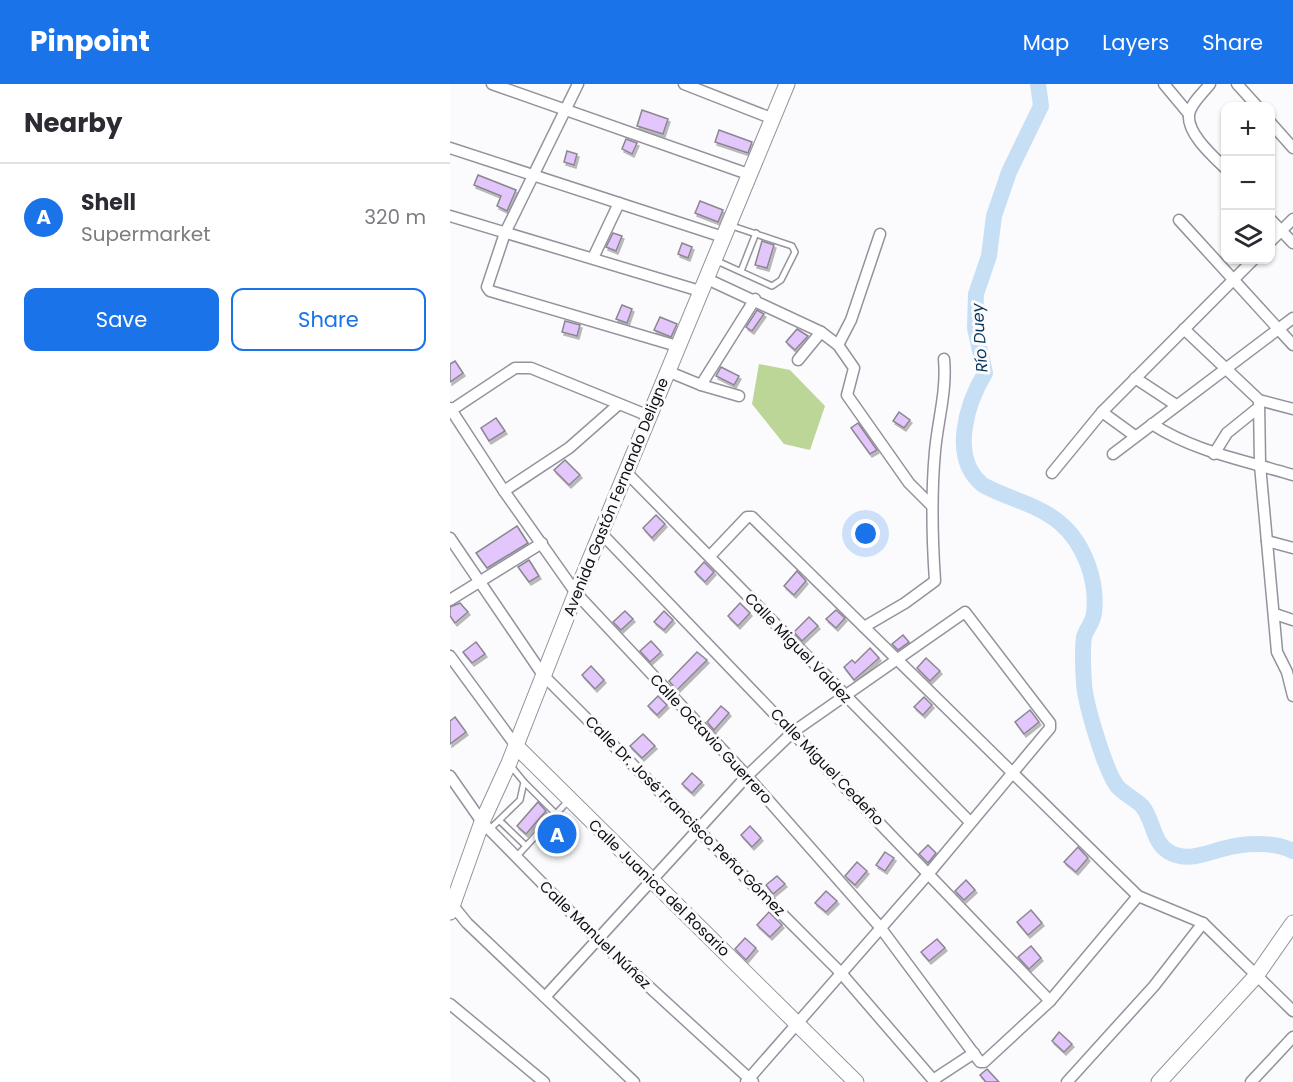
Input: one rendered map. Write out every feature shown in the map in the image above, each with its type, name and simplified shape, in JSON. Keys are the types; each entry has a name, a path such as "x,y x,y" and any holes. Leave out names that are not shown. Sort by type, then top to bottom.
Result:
{"street":[{"path":"492,84 748,174"},
{"path":"578,84 505,233 487,287 677,346"},
{"path":"684,84 771,118"},
{"name":"Avenida Gastón Fernando Deligne","path":"451,906 485,826 576,593 787,84"},
{"path":"1164,84 1189,118 1196,134 1221,164"},
{"path":"1189,118 1210,84"},
{"path":"1238,84 1254,102"},
{"path":"1275,128 1293,148"},
{"path":"450,148 619,203 725,231"},
{"path":"593,258 619,203"},
{"path":"450,216 593,258 703,284 754,299 821,332 838,345 854,368 847,395 909,483 931,505"},
{"path":"1275,237 1293,219"},
{"path":"1179,220 1280,328 1293,345"},
{"path":"1275,224 1293,243"},
{"path":"838,345 852,320 880,234"},
{"path":"1052,472 1102,412 1249,264"},
{"path":"702,385 754,299"},
{"path":"1113,454 1293,318"},
{"path":"1184,329 1258,404 1293,410"},
{"path":"798,360 821,332"},
{"path":"864,627 905,603 934,581 931,505 937,437 945,393 944,359"},
{"path":"450,410 515,368 523,367 531,368 649,416"},
{"path":"667,371 739,396"},
{"path":"1136,378 1176,405"},
{"path":"504,491 569,448 620,404"},
{"path":"1214,454 1227,434 1258,404"},
{"path":"1258,404 1260,465 1277,652 1290,674 1293,696"},
{"name":"Calle Octavio Guerrero","path":"450,410 576,593 747,776 880,927 982,1062 1050,1001"},
{"path":"1102,412 1135,436"},
{"path":"1152,424 1170,436 1214,454 1293,475"},
{"name":"Calle Miguel Valdez","path":"627,473 710,556 843,696 970,822"},
{"path":"710,556 747,517 752,517 1015,772 1138,896 1203,923 1293,1011"},
{"name":"Calle Miguel Cedeño","path":"602,534 1050,1001"},
{"name":"Calle Dr. José Francisco Peña Gómez","path":"450,538 543,675 841,973 934,1081"},
{"path":"1267,541 1293,548"},
{"path":"450,600 542,543"},
{"path":"545,997 747,776 793,732 965,612 1050,723 1050,728 1015,772 750,1081"},
{"path":"1275,614 1293,620"},
{"name":"Calle Juanica del Rosario","path":"450,656 516,746 650,880 800,1024 856,1082"},
{"name":"Calle Manuel Núñez","path":"450,776 485,826 598,940 750,1081"},
{"path":"1050,1001 1138,896"},
{"path":"451,906 466,923 634,1082"},
{"path":"1067,1082 1154,986 1203,923"},
{"path":"1159,1082 1256,976 1293,923"},
{"path":"450,1005 544,1082"},
{"path":"1251,1082 1293,1037"},
{"path":"934,1081 974,1053"}],"lane":[{"path":"713,259 772,286 778,284 795,252 792,246 756,233 725,231"},
{"path":"741,271 756,233"},
{"path":"509,763 524,782 556,814"},
{"path":"485,826 500,821 520,800 524,782"},
{"path":"516,857 569,800"},
{"path":"500,821 526,846"}],"green space":[{"path":"759,364 790,370 825,406 810,450 784,444 752,404"}],"building":[{"path":"642,110 668,119 663,134 637,126"},
{"path":"719,130 752,142 748,153 715,142"},
{"path":"626,139 637,143 632,154 622,149"},
{"path":"567,151 577,154 574,165 564,162"},
{"path":"478,175 516,190 507,211 497,206 501,196 474,185"},
{"path":"700,201 723,210 718,222 695,213"},
{"path":"613,233 622,236 616,251 606,247"},
{"path":"762,241 774,245 767,268 755,265"},
{"path":"682,243 692,247 688,258 678,254"},
{"path":"622,305 632,309 627,323 616,319"},
{"path":"757,310 764,314 752,331 746,327"},
{"path":"660,317 677,324 671,337 654,330"},
{"path":"565,321 580,325 577,336 562,332"},
{"path":"797,329 808,336 795,350 786,342"},
{"path":"455,361 463,373 450,382 450,364"},
{"path":"721,367 739,376 734,385 716,376"},
{"path":"899,412 910,420 904,428 893,421"},
{"path":"496,418 505,431 489,441 481,428"},
{"path":"858,423 877,450 870,454 851,428"},
{"path":"565,460 580,475 569,485 554,470"},
{"path":"656,515 665,524 652,538 643,528"},
{"path":"517,526 528,543 487,568 476,553"},
{"path":"529,560 539,576 529,582 518,567"},
{"path":"704,562 714,572 705,582 695,572"},
{"path":"797,571 806,581 794,595 784,586"},
{"path":"460,603 468,612 455,623 450,616 450,607"},
{"path":"740,603 750,613 738,626 728,616"},
{"path":"836,610 845,618 836,628 826,619"},
{"path":"625,611 633,619 621,630 613,622"},
{"path":"664,611 673,620 664,630 654,622"},
{"path":"809,617 818,626 802,641 794,632"},
{"path":"903,635 909,642 898,650 892,644"},
{"path":"651,641 661,652 650,662 640,651"},
{"path":"476,642 485,654 472,663 463,652"},
{"path":"870,648 879,658 854,680 844,667 852,660 855,663"},
{"path":"697,652 707,660 677,690 669,681"},
{"path":"926,658 940,671 930,681 917,668"},
{"path":"591,666 604,680 595,689 582,675"},
{"path":"658,696 667,705 657,715 648,706"},
{"path":"924,697 932,705 923,715 914,707"},
{"path":"721,706 729,713 714,730 707,722"},
{"path":"1030,710 1039,722 1024,734 1015,722"},
{"path":"455,717 466,732 450,744 450,721"},
{"path":"643,734 655,746 642,758 630,746"},
{"path":"692,773 702,782 692,793 682,784"},
{"path":"538,802 546,811 526,834 517,826"},
{"path":"562,818 572,827 553,850 542,841"},
{"path":"750,826 761,838 752,847 741,835"},
{"path":"928,845 936,853 928,863 919,854"},
{"path":"1078,847 1088,858 1076,872 1064,862"},
{"path":"885,852 894,858 885,871 876,865"},
{"path":"857,862 867,871 855,885 845,876"},
{"path":"777,876 785,884 773,894 766,885"},
{"path":"966,880 975,890 964,900 955,891"},
{"path":"826,891 837,901 826,912 815,903"},
{"path":"1031,910 1042,923 1028,935 1017,922"},
{"path":"769,912 782,925 770,937 757,925"},
{"path":"745,938 756,948 746,960 735,949"},
{"path":"937,939 945,948 929,961 921,952"},
{"path":"1031,946 1041,958 1029,969 1018,957"},
{"path":"1059,1032 1072,1044 1064,1052 1052,1041"},
{"path":"987,1069 999,1082 986,1082 980,1075"}],"waterway":[{"name":"Río Duey","path":"1038,84 1041,106 1009,172 994,216 989,256 976,294 975,328 985,373 967,415 964,446 966,460 973,474 983,485 1033,506 1060,523 1069,531 1082,552 1088,564 1095,601 1093,617 1084,637 1083,654 1085,693 1092,720 1112,778 1120,789 1142,806 1163,848 1176,855 1189,857 1248,844 1267,844 1293,851"}],"place":[{"name":"Shell","path":"557,834"}]}
